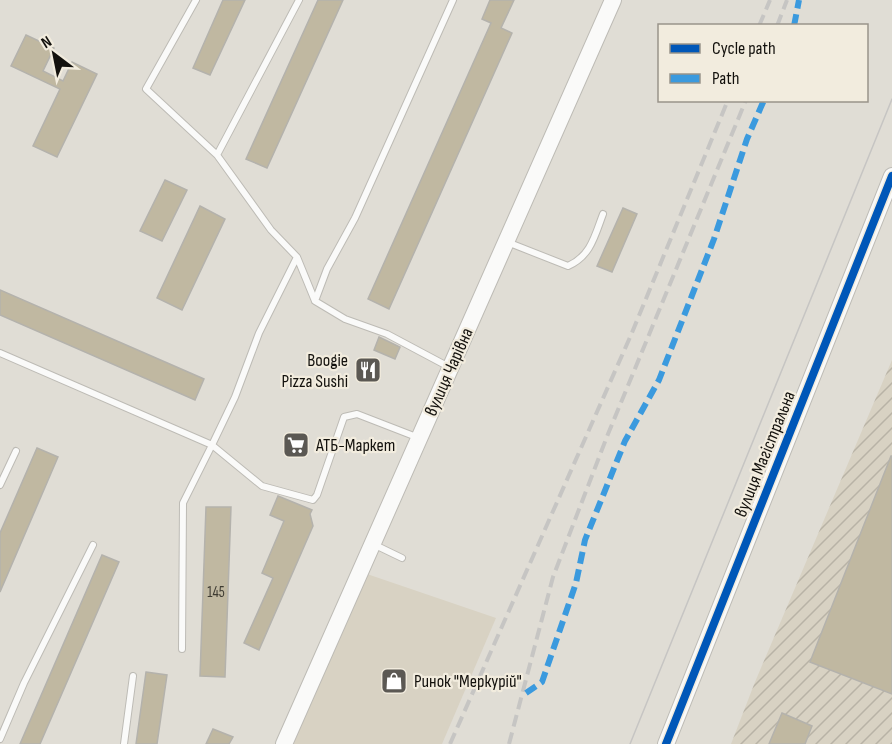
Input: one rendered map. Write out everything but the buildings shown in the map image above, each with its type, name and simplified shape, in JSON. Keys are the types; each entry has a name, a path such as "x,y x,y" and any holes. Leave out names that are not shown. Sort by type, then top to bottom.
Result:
{"main road":[{"name":"вулиця Чарівна","path":"284,744 612,0"},
{"name":"вулиця Магістральна","path":"666,744 892,176"}],"lane":[{"path":"196,0 146,89 217,155 271,230 297,257 315,301 345,319 387,334 450,368"},
{"path":"217,155 299,0"},
{"path":"315,301 327,269 355,218 453,0"},
{"path":"506,242 568,266 588,253 603,214"},
{"path":"182,649 183,503 235,397 259,333 297,257"},
{"path":"0,352 212,445 262,486 313,500 317,495 344,417 357,414 420,438"},
{"path":"0,485 16,451"},
{"path":"373,544 402,558"},
{"path":"0,740 24,683 93,546"},
{"path":"124,744 133,676"}],"shaded area":[{"path":"892,360 892,744 731,744 755,682"},
{"name":"Ринок \"Меркурій\"","path":"367,574 496,618 442,744 291,744"}],"tram line":[{"path":"630,744 892,99"}],"railway":[{"path":"760,24 770,0"},
{"path":"778,24 787,0"},
{"path":"450,744 631,335 727,102"},
{"path":"509,744 553,577 608,434 745,102"}],"marked path":[{"path":"794,24 799,0"},
{"path":"526,693 542,682 576,583 585,540 625,441 659,380 714,239 747,139 763,102"}],"cycle path":[{"path":"666,744 892,176"}],"place":[{"name":"Boogie Pizza Sushi","path":"368,370"},
{"name":"АТБ-Маркет","path":"296,445"},
{"name":"Ринок \"Меркурій\"","path":"394,681"}]}
